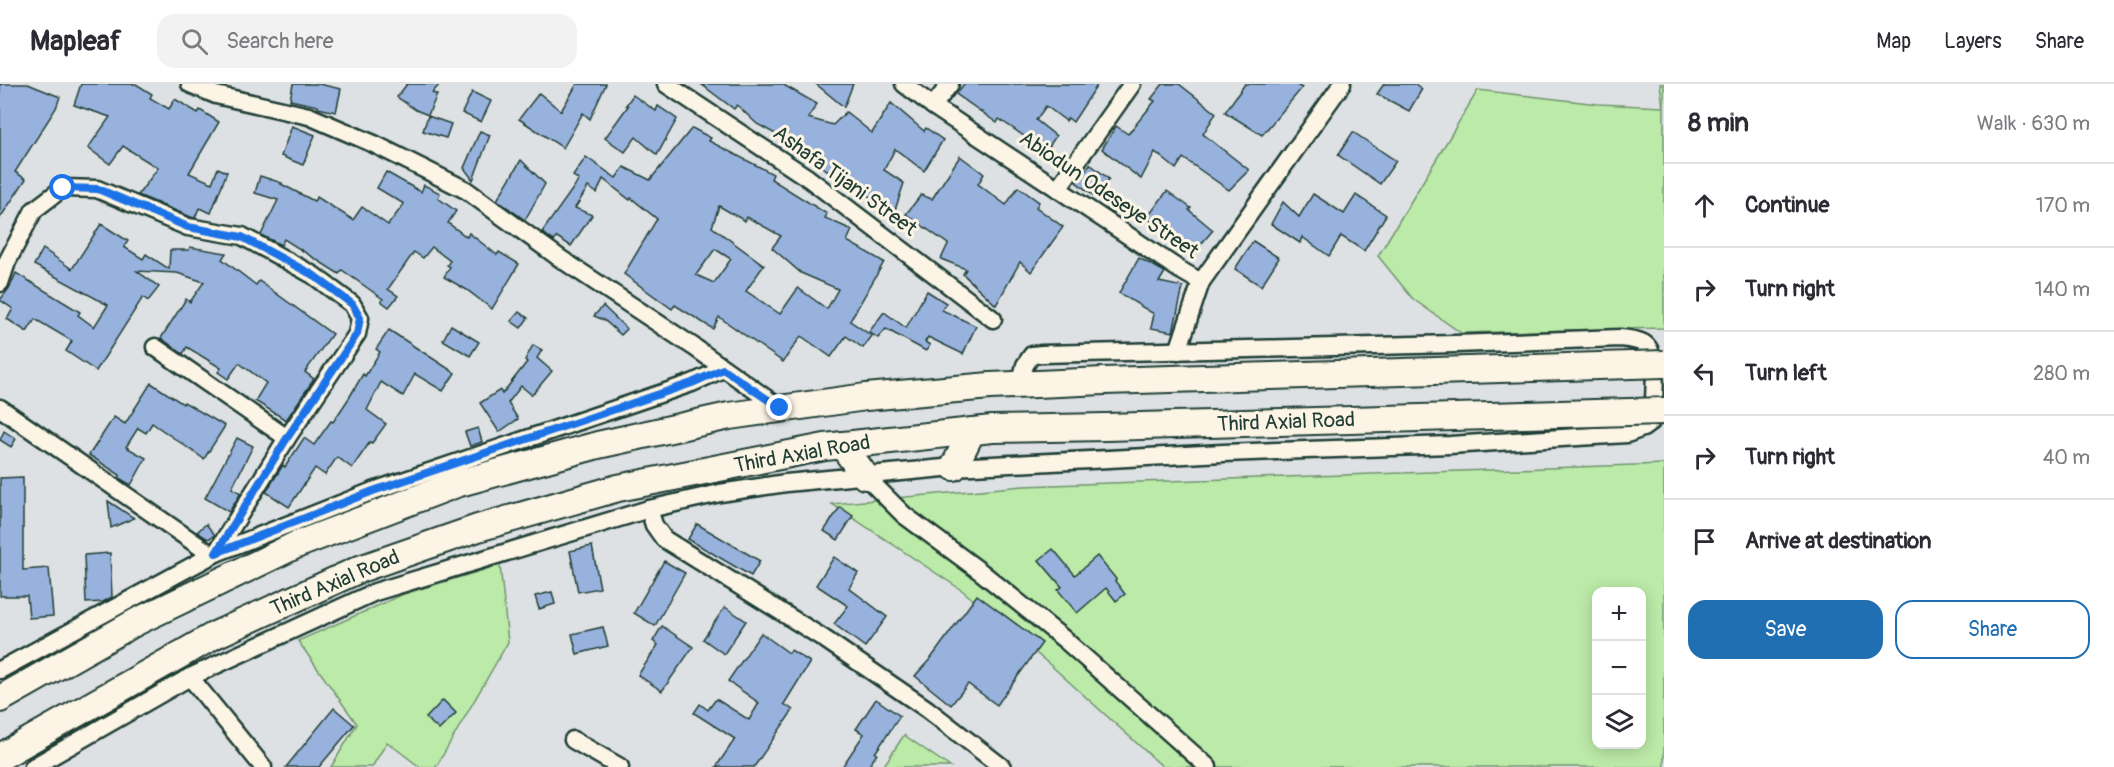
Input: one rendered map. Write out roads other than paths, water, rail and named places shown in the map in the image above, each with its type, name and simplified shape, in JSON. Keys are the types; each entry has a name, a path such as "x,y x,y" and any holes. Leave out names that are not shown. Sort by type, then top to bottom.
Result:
{"highway":[{"path":"0,699 136,622 296,545 456,484 598,445 729,416 866,397 1020,385 1664,363"},
{"name":"Third Axial Road","path":"0,758 215,635 360,569 478,528 618,488 842,445 972,431 1664,411"},
{"path":"954,467 972,431"},
{"path":"842,445 865,476"}],"street":[{"path":"190,84 216,95 309,116 374,144 466,190 561,259 694,347 780,408"},
{"name":"Ashafa Tijani Street","path":"666,84 808,178 993,319"},
{"name":"Abiodun Odeseye Street","path":"904,84 933,106 1179,270 1201,282 1342,84"},
{"path":"933,106 950,84"},
{"path":"1058,188 1132,84"},
{"path":"0,283 7,262 34,210 63,188 98,189 188,227 242,237 313,275 352,304 360,318 357,334 287,438 214,554"},
{"path":"1178,351 1201,282"},
{"path":"33,767 190,677 375,592 649,509 720,493 786,483 954,467 1223,453 1450,445 1628,434 1651,422 1655,403 1655,379 1649,348 1645,343 1620,338 1032,356 1025,365 1020,385"},
{"path":"155,347 287,438"},
{"path":"0,670 214,554 373,491 692,383 723,369"},
{"path":"0,408 214,554"},
{"path":"865,476 904,515 981,572 1065,640 1208,767"},
{"path":"649,509 654,525 664,539 823,638 927,709 1002,767"},
{"path":"190,677 263,767"},
{"path":"573,740 620,767"}]}
